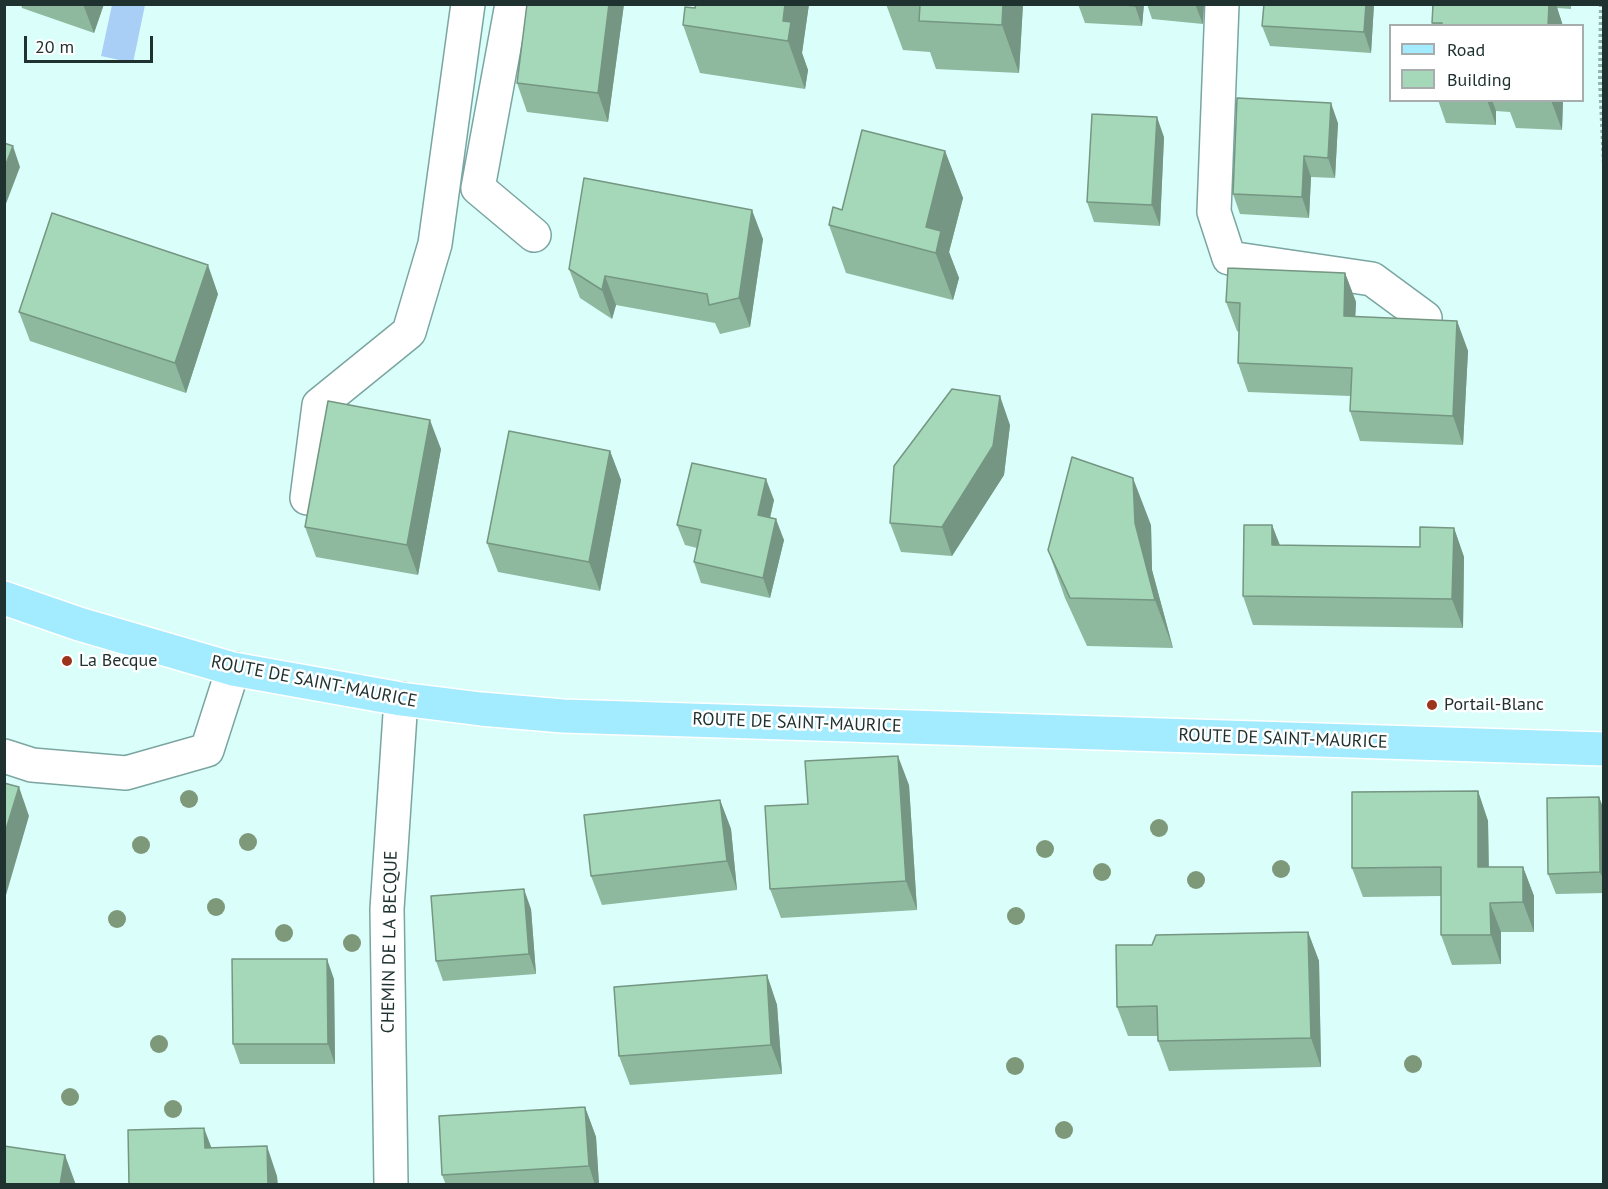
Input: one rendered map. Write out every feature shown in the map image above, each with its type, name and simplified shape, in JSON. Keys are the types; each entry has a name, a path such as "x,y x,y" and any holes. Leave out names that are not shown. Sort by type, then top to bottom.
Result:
{"main road":[{"name":"ROUTE DE SAINT-MAURICE","path":"4,598 79,624 233,669 400,699 563,716 1604,749"}],"street":[{"path":"307,498 319,405 409,332 435,244 468,4"},
{"path":"512,4 478,188 534,235"},
{"path":"1222,4 1214,212 1229,258 1372,279 1425,318"},
{"path":"4,756 32,765 126,773 207,750 233,669"},
{"name":"CHEMIN DE LA BECQUE","path":"391,1185 387,909 400,699"}],"path":[{"path":"1601,4 1600,81 1604,165"}],"water":[{"path":"112,5 145,5 133,63 101,56"}],"building":[{"path":"527,4 609,4 598,93 517,83"},
{"path":"696,4 785,4 783,21 791,22 788,41 683,25 685,7 695,8"},
{"path":"918,4 1003,4 1002,25 919,21 920,5"},
{"path":"1264,4 1366,4 1364,32 1262,26"},
{"path":"1433,4 1549,4 1548,24 1432,23"},
{"path":"1237,98 1331,103 1328,158 1304,156 1302,197 1233,194"},
{"path":"1092,114 1157,117 1152,205 1087,202"},
{"path":"862,130 945,151 926,227 941,231 936,253 829,225 833,207 842,210"},
{"path":"4,143 13,146 4,169"},
{"path":"584,178 752,210 739,298 709,305 707,294 605,276 602,290 569,269"},
{"path":"52,213 208,265 175,363 19,312"},
{"path":"1228,268 1345,273 1344,316 1457,321 1453,416 1350,411 1352,368 1238,363 1240,303 1226,302"},
{"path":"952,389 1000,396 993,446 942,527 890,523 894,466"},
{"path":"328,401 430,420 407,545 305,527"},
{"path":"509,431 610,451 589,562 487,543"},
{"path":"1072,457 1133,478 1135,523 1155,600 1070,598 1048,550"},
{"path":"692,463 766,479 758,515 776,519 763,578 694,562 701,530 677,525"},
{"path":"1244,525 1272,525 1272,545 1420,547 1420,527 1454,528 1452,599 1243,596"},
{"path":"898,756 906,881 770,889 765,806 808,804 805,761"},
{"path":"4,783 19,787 4,836"},
{"path":"1478,791 1478,867 1523,867 1523,902 1490,903 1491,935 1441,935 1441,867 1352,868 1352,792"},
{"path":"1599,797 1600,872 1548,874 1547,798"},
{"path":"720,800 727,861 591,876 584,815"},
{"path":"524,889 529,954 436,961 431,896"},
{"path":"1308,932 1311,1038 1158,1041 1157,1006 1117,1007 1116,945 1152,945 1156,935"},
{"path":"232,959 327,959 328,1044 233,1044"},
{"path":"767,975 771,1045 619,1056 614,987"},
{"path":"585,1107 589,1166 442,1175 439,1116"},
{"path":"204,1128 205,1148 267,1146 268,1185 129,1185 128,1130"},
{"path":"4,1146 65,1155 60,1185 4,1185"}],"place":[{"name":"La Becque","path":"67,661"},
{"name":"Portail-Blanc","path":"1432,705"}]}
